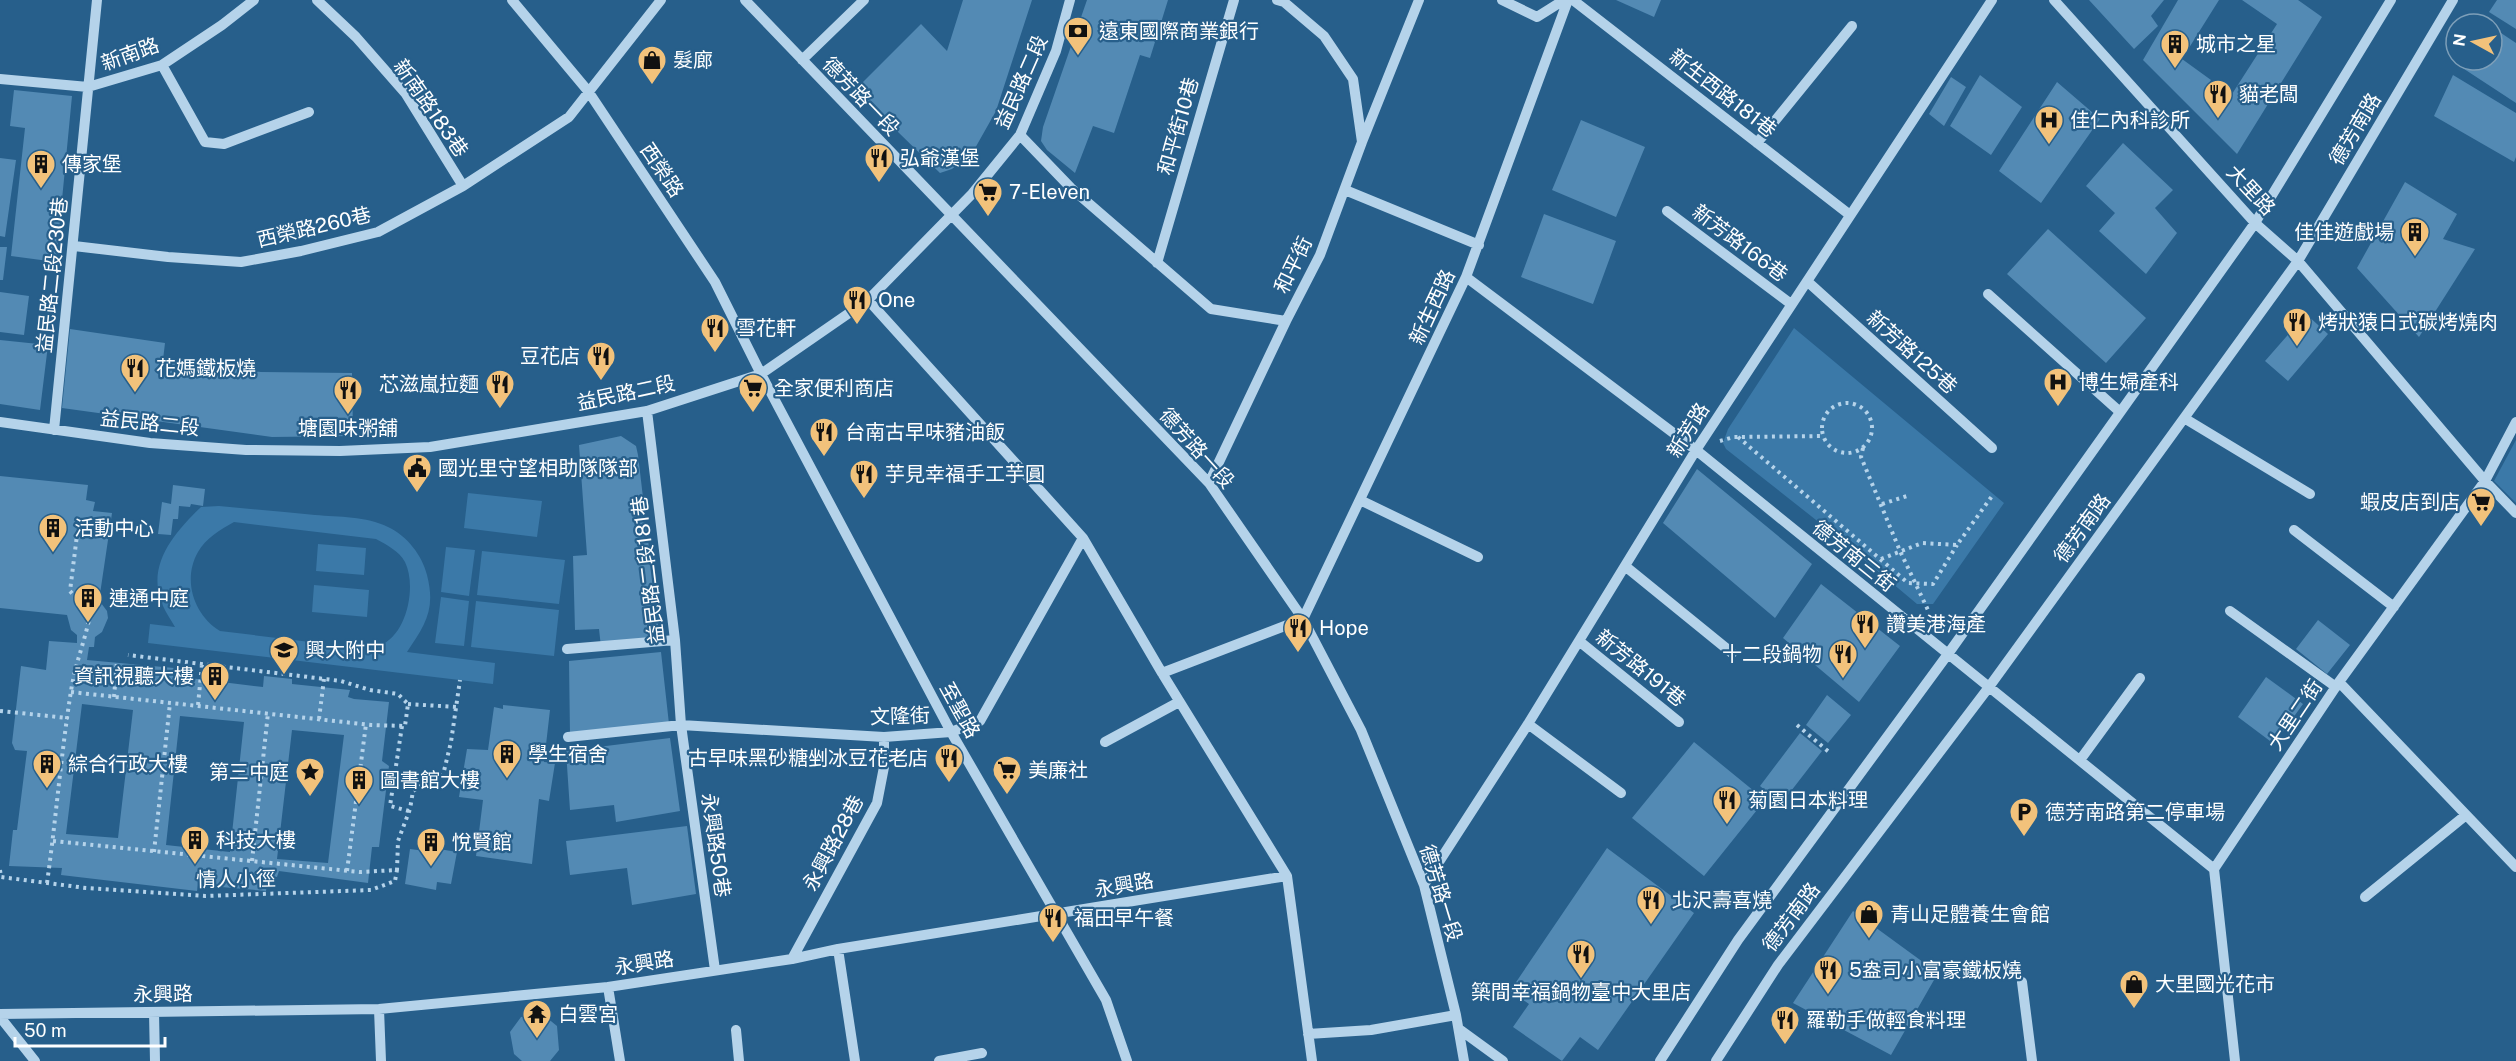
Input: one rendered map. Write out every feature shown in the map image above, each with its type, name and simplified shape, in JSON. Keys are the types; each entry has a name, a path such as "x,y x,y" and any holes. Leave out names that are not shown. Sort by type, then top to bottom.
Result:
{"street":[{"name":"益民路二段230巷","path":"54,430 97,0"},
{"name":"新南路","path":"0,79 88,87 162,65 222,25 254,0"},
{"name":"新南路183巷","path":"317,0 356,37 406,94 464,186"},
{"name":"西榮路","path":"512,0 588,91 715,282 761,375"},
{"path":"588,91 661,0"},
{"name":"德芳路一段","path":"745,0 1209,483 1303,619 1361,730 1424,885 1456,1015 1464,1061"},
{"path":"802,60 864,0"},
{"name":"益民路二段","path":"0,422 150,443 235,450 340,451 430,447 647,411 761,375 868,300 972,194 1020,135 1056,51 1070,0"},
{"name":"和平街10巷","path":"1157,262 1234,0"},
{"name":"和平街","path":"1020,135 1071,188 1211,309 1286,321 1320,255 1362,142 1353,79 1324,36 1284,2 1277,0"},
{"path":"1362,142 1419,0"},
{"path":"1502,0 1537,17 1566,0"},
{"name":"新生西路","path":"1303,619 1466,278 1566,0"},
{"name":"新生西路181巷","path":"1573,0 1850,215"},
{"name":"新芳路","path":"1424,885 1528,724 1696,450 1992,0"},
{"name":"大里路","path":"2054,0 2255,223 2298,261 2485,481 2516,513"},
{"name":"德芳南路","path":"1660,1061 1738,940 1948,654 2255,223 2391,0"},
{"name":"德芳南路","path":"1716,1061 1778,965 1989,687 2298,261 2453,0"},
{"path":"1757,143 1852,26"},
{"path":"162,65 205,142 224,144 309,112"},
{"name":"西榮路260巷","path":"74,246 168,257 241,262 301,251 378,232 464,186 569,117 588,91"},
{"path":"1345,190 1479,244"},
{"name":"新芳路166巷","path":"1667,211 1791,304"},
{"name":"德芳南三街","path":"1466,278 1696,450 2214,869"},
{"name":"新芳路125巷","path":"1808,282 1992,448"},
{"path":"1988,294 2120,412"},
{"path":"868,300 1083,538 1161,673 1287,876 1312,1061"},
{"path":"1209,483 1286,321"},
{"name":"至聖路","path":"761,375 951,732 1106,1000 1127,1061"},
{"name":"益民路二段181巷","path":"647,411 675,640 681,724"},
{"path":"2184,418 2310,494"},
{"name":"大里二街","path":"2214,869 2337,685 2485,481 2516,422"},
{"path":"1359,500 1478,557"},
{"path":"2294,530 2394,607"},
{"name":"文隆街","path":"568,737 681,724 884,737 951,732 980,721 1083,538"},
{"path":"1625,566 1732,653"},
{"path":"2230,611 2337,685 2516,867"},
{"path":"1161,673 1303,619"},
{"path":"567,649 675,640"},
{"name":"新芳路191巷","path":"1579,641 1679,722"},
{"path":"2079,760 2139,678"},
{"path":"1105,742 1179,702"},
{"name":"永興路50巷","path":"681,724 715,970"},
{"path":"1528,724 1621,793"},
{"name":"永興路28巷","path":"792,959 877,803 884,767 884,737"},
{"path":"2365,897 2466,815"},
{"path":"2214,869 2235,1061"},
{"name":"永興路","path":"0,1016 379,1010 608,987 792,959 838,949 1287,876"},
{"path":"838,949 855,1061"},
{"path":"2022,982 2031,1061"},
{"path":"608,987 620,1061"},
{"path":"379,1010 381,1061"},
{"path":"154,1012 155,1061"},
{"path":"1308,1034 1371,1030 1456,1015"},
{"path":"0,1016 35,1061"},
{"path":"1459,1029 1503,1061"},
{"path":"736,1030 739,1061"},
{"path":"939,1061 982,1053"}],"path":[{"path":"1863,448 1847,453 1829,446 1822,426 1831,410 1847,403 1856,405 1868,414 1872,424 1868,442 1863,448 1861,457 1900,551 1928,610"},
{"path":"1824,436 1736,437 1908,583 1933,584 1992,496"},
{"path":"1882,504 1907,496"},
{"path":"47,883 71,692 78,652 90,615 70,591 77,535"},
{"path":"1880,559 1922,543 1957,545"},
{"path":"128,655 340,681 370,690 398,694 408,705 456,707"},
{"path":"114,697 117,661"},
{"path":"198,705 202,664"},
{"path":"319,719 324,679"},
{"path":"53,841 346,871 397,870 398,841 409,811 413,791 444,771 460,680"},
{"path":"71,692 366,724 405,726 408,705"},
{"path":"154,852 170,703"},
{"path":"0,711 68,718"},
{"path":"252,861 268,713"},
{"path":"346,871 366,724"},
{"path":"402,725 390,806 409,811"},
{"path":"1797,725 1829,752"},
{"name":"情人小徑","path":"0,870 1,877 47,883 205,896 371,890 395,881 397,870"}],"shaded area":[{"path":"1794,328 2004,503 1933,604 1917,604 1830,531 1726,449 1723,443 1728,429"},
{"path":"2516,440 2516,503 2494,481"},
{"path":"468,493 542,501 537,537 464,528"},
{"path":"219,506 352,518 380,523 395,531 417,553 425,568 429,587 429,608 424,625 407,652 495,663 493,684 148,643 150,624 175,627 164,609 158,591 160,564 172,539 201,507","holes":["234,522 376,539 402,558 410,584 403,621 389,641 379,646 360,648 220,631 203,616 193,596 191,574 198,552 209,538"]},
{"path":"318,544 366,548 364,575 316,571"},
{"path":"446,547 475,550 469,596 441,592"},
{"path":"482,551 565,560 559,604 477,595"},
{"path":"314,585 369,590 367,617 312,612"},
{"path":"441,597 469,601 464,646 435,643"},
{"path":"476,601 559,610 554,656 471,647"}],"building":[{"path":"963,0 1032,0 996,111 974,150 952,169 940,173 855,90 921,24 947,51"},
{"path":"1087,0 1168,0 1150,58 1140,55 1114,133 1093,126 1075,173 1047,150 1041,141 1043,127"},
{"path":"1616,0 1661,0 1654,17"},
{"path":"2089,0 2164,0 2151,16 2158,26 2134,49"},
{"name":"城市之星","path":"2178,0 2219,0 2182,59 2211,80 2208,85 2225,97 2229,90 2232,94 2277,24 2242,0 2298,0 2322,17 2237,154 2143,60"},
{"path":"2497,0 2516,0 2516,29 2504,21 2504,12 2489,12"},
{"path":"2504,35 2516,43 2516,103 2469,72 2504,72"},
{"path":"1980,75 2022,107 1991,155 1950,126"},
{"path":"2453,75 2516,113 2514,162 2434,116"},
{"path":"1951,77 1966,87 1944,126 1929,114"},
{"name":"佳仁內科診所","path":"2057,82 2100,119 2041,203 1999,171"},
{"name":"傳家堡","path":"14,90 72,96 56,262 11,256 25,128 10,126"},
{"path":"1581,120 1645,147 1616,217 1552,190"},
{"path":"2123,143 2173,190 2155,208 2177,233 2146,274 2099,231 2115,213 2086,186"},
{"path":"0,158 16,160 5,237 0,236"},
{"name":"佳佳遊戲場","path":"2405,182 2457,214 2443,239 2475,249 2419,337 2357,268"},
{"path":"1544,214 1616,241 1593,304 1521,277"},
{"path":"2048,229 2146,318 2106,363 2007,274"},
{"path":"0,247 7,247 3,280 0,280"},
{"path":"0,292 29,296 24,335 0,332"},
{"name":"烤狀猿日式碳烤燒肉","path":"2306,314 2328,334 2288,381 2265,361"},
{"path":"70,329 165,343 163,360 261,372 352,373 353,436 272,437 62,408"},
{"path":"0,340 48,345 40,410 0,404"},
{"path":"621,436 636,446 638,455 660,642 601,647 599,629 575,630 573,556 587,555 579,445"},
{"path":"1697,469 1812,564 1775,618 1663,523"},
{"path":"0,476 88,485 86,500 95,502 93,511 112,513 100,594 85,593 84,600 92,599 101,603 107,611 108,618 102,632 95,637 94,647 89,647 87,660 174,668 173,676 263,687 264,676 292,679 292,684 350,690 348,697 354,699 389,702 382,761 389,766 379,847 372,847 368,883 279,871 277,877 268,876 266,891 198,885 197,891 61,875 62,868 9,866 13,830 17,830 27,751 15,750 12,743 21,666 46,670 49,641 77,643 77,635 71,630 67,615 0,608","holes":["82,704 133,710 118,838 66,834","180,716 244,722 230,852 166,845","292,730 344,735 328,863 277,859"]},
{"path":"173,485 205,489 203,506 191,504 190,507 179,506 178,519 173,519 171,535 158,534 162,502 171,504"},
{"path":"1821,584 1900,646 1859,702 1783,638"},
{"path":"2318,620 2350,645 2327,674 2296,649"},
{"path":"661,652 669,724 570,735 569,661"},
{"path":"2266,677 2303,704 2274,744 2238,717"},
{"path":"1827,695 1851,715 1828,743 1806,725"},
{"name":"學生宿舍","path":"503,705 550,710 544,762 555,763 549,801 539,799 532,864 476,856 483,800 459,797 467,749 488,750 494,707 503,709"},
{"path":"1800,733 1822,751 1781,804 1760,786"},
{"path":"670,738 680,811 616,822 614,805 570,810 566,751"},
{"path":"1694,742 1765,800 1704,876 1632,818"},
{"path":"687,826 696,894 632,905 627,868 570,875 566,841"},
{"name":"悅賢館","path":"433,848 457,852 451,884 437,882 436,890 405,884 410,849 433,852"},
{"name":"築間幸福鍋物臺中大里店","path":"1607,848 1694,913 1598,1050 1580,1037 1562,1061 1513,1027 1529,1004 1510,991"},
{"path":"1853,911 1938,973 1891,1055 1793,1003"},
{"path":"541,1013 557,1026 559,1050 550,1061 522,1061 514,1054 510,1032 521,1017"}],"place":[{"name":"遠東國際商業銀行","path":"1078,56"},
{"name":"城市之星","path":"2175,70"},
{"name":"髮廊","path":"652,86"},
{"name":"貓老闆","path":"2218,120"},
{"name":"佳仁內科診所","path":"2049,146"},
{"name":"弘爺漢堡","path":"879,184"},
{"name":"傳家堡","path":"41,190"},
{"name":"7-Eleven","path":"988,218"},
{"name":"佳佳遊戲場","path":"2415,258"},
{"name":"One","path":"857,326"},
{"name":"烤狀猿日式碳烤燒肉","path":"2297,348"},
{"name":"雪花軒","path":"715,354"},
{"name":"豆花店","path":"601,382"},
{"name":"花媽鐵板燒","path":"135,394"},
{"name":"博生婦產科","path":"2058,408"},
{"name":"芯滋嵐拉麵","path":"500,410"},
{"name":"全家便利商店","path":"753,414"},
{"name":"塘園味粥舖","path":"348,416"},
{"name":"台南古早味豬油飯","path":"824,458"},
{"name":"國光里守望相助隊隊部","path":"417,494"},
{"name":"芋見幸福手工芋圓","path":"864,500"},
{"name":"蝦皮店到店","path":"2481,528"},
{"name":"活動中心","path":"53,554"},
{"name":"連通中庭","path":"88,624"},
{"name":"讚美港海產","path":"1865,650"},
{"name":"Hope","path":"1298,654"},
{"name":"興大附中","path":"284,676"},
{"name":"十二段鍋物","path":"1843,680"},
{"name":"資訊視聽大樓","path":"215,702"},
{"name":"學生宿舍","path":"507,780"},
{"name":"古早味黑砂糖剉冰豆花老店","path":"949,784"},
{"name":"綜合行政大樓","path":"47,790"},
{"name":"美廉社","path":"1007,796"},
{"name":"第三中庭","path":"310,798"},
{"name":"圖書館大樓","path":"359,806"},
{"name":"菊園日本料理","path":"1727,826"},
{"name":"德芳南路第二停車場","path":"2024,838"},
{"name":"科技大樓","path":"195,866"},
{"name":"悅賢館","path":"431,868"},
{"name":"北沢壽喜燒","path":"1651,926"},
{"name":"青山足體養生會館","path":"1869,940"},
{"name":"福田早午餐","path":"1053,944"},
{"name":"築間幸福鍋物臺中大里店","path":"1581,980"},
{"name":"5盎司小富豪鐵板燒","path":"1828,996"},
{"name":"大里國光花市","path":"2134,1010"},
{"name":"白雲宮","path":"537,1040"},
{"name":"羅勒手做輕食料理","path":"1785,1046"}]}
